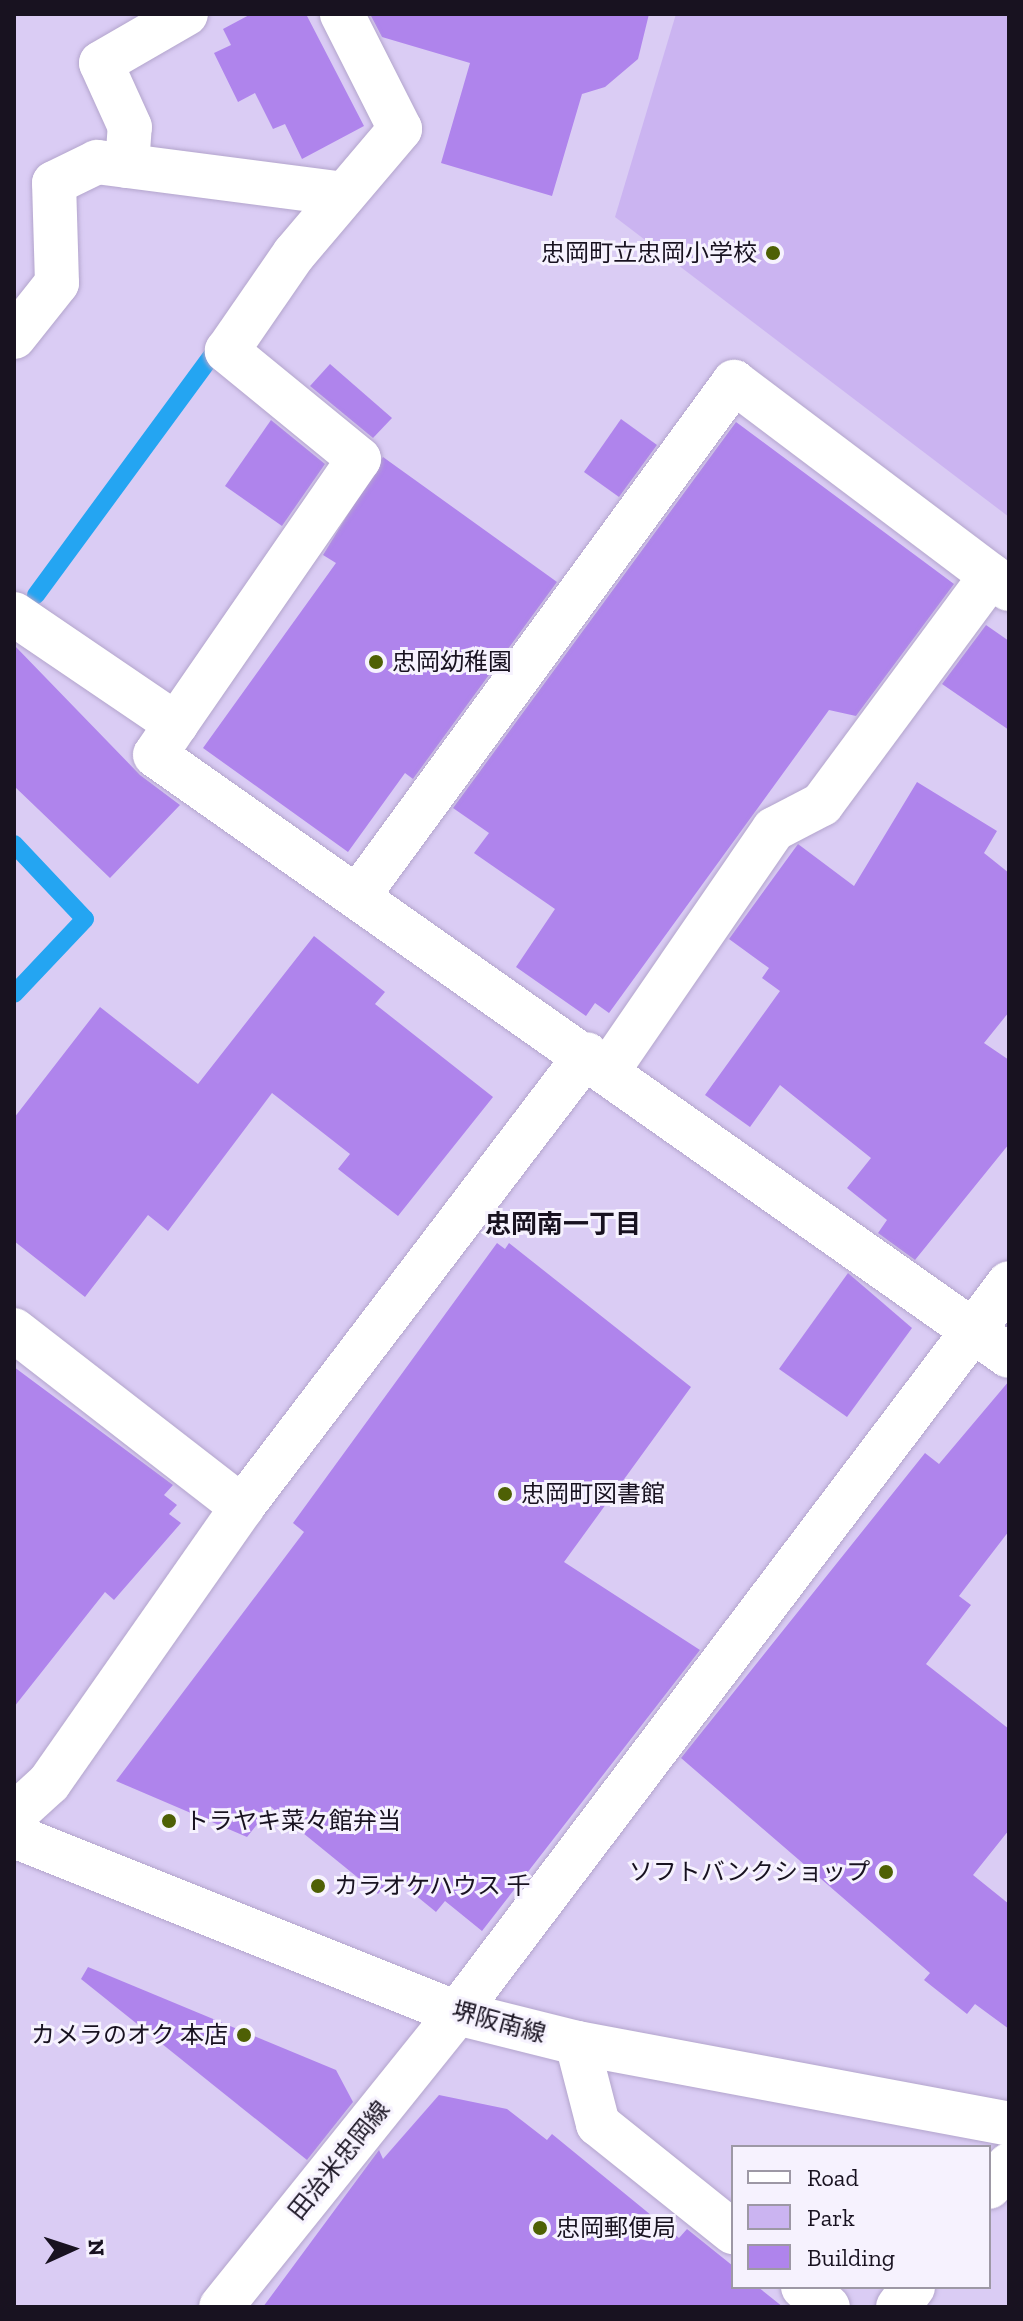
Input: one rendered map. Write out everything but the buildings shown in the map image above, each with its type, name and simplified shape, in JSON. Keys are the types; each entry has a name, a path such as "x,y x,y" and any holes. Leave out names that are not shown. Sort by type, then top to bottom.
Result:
{"street":[{"path":"127,166 130,127 101,63 186,14"},
{"path":"342,14 400,129 344,194 227,351 359,459 155,755 598,1062 1009,1356"},
{"path":"14,337 57,283 54,183 97,162 344,194"},
{"path":"14,1815 49,1783 242,1507 598,1062 774,829 822,804 1000,582 734,382 358,896"},
{"path":"14,614 176,724"},
{"name":"田治米忠岡線","path":"221,2307 457,2013 1009,1283"},
{"path":"14,1330 242,1507"},
{"name":"堺阪南線","path":"14,1836 457,2013 577,2043 1009,2124"},
{"path":"577,2043 598,2124 731,2230"},
{"path":"991,2185 1009,2165"},
{"path":"806,2289 828,2307"},
{"path":"898,2307 912,2289"}],"green space":[{"name":"忠岡町立忠岡小学校","path":"676,14 1009,14 1009,517 615,217"}],"waterway":[{"path":"36,595 221,343"},
{"path":"14,844 85,919 14,994"}],"place":[{"name":"忠岡町立忠岡小学校","path":"773,253"},
{"name":"忠岡幼稚園","path":"376,662"},
{"name":"忠岡町図書館","path":"505,1494"},
{"name":"トラヤキ菜々館弁当","path":"169,1821"},
{"name":"ソフトバンクショップ","path":"886,1872"},
{"name":"カラオケハウス 千","path":"318,1886"},
{"name":"カメラのオク 本店","path":"244,2035"},
{"name":"忠岡郵便局","path":"540,2228"}],"district":[{"name":"忠岡南一丁目","path":"563,1225"}]}
